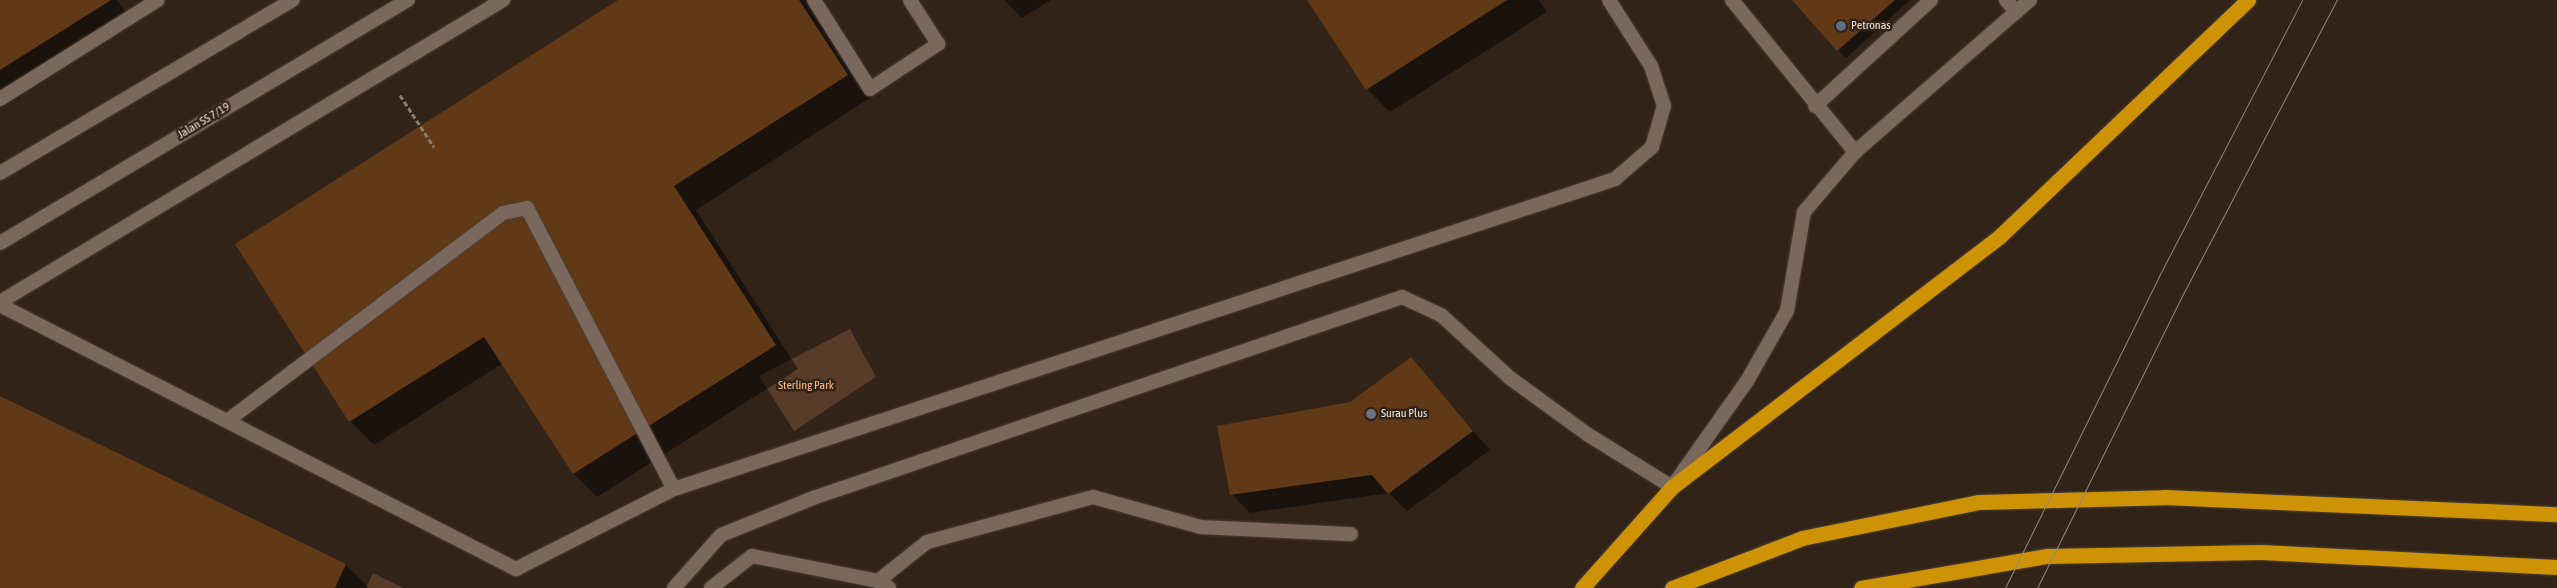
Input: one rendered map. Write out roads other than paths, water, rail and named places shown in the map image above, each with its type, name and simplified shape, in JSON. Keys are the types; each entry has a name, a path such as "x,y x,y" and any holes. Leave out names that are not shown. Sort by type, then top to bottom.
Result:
{"highway":[{"path":"1582,588 1672,487 1999,237 2248,0"},
{"path":"1672,588 1802,538 1979,502 2164,497 2557,514"},
{"path":"1862,588 2047,556 2262,552 2557,566"}],"street":[{"path":"0,99 158,0"},
{"path":"0,173 293,0"},
{"name":"Jalan SS 7/19","path":"0,243 408,0"},
{"path":"0,304 504,0"},
{"path":"814,0 870,89 938,44 910,0"},
{"path":"0,304 516,569 674,489 1615,179 1652,147 1664,106 1651,66 1609,0"},
{"path":"1732,0 1855,152"},
{"path":"1816,106 1931,0"},
{"path":"2006,0 2016,12"},
{"path":"674,588 721,535 738,528 816,497 1402,297 1441,315 1510,378 1587,434 1672,487 1747,381 1787,311 1804,212 1855,152 2030,0"},
{"path":"227,421 503,213 527,208 674,489"},
{"path":"710,588 752,556 884,584 927,542 1093,498 1201,527 1351,534"}],"tram line":[{"path":"2005,588 2158,278 2302,0"},
{"path":"2037,588 2183,294 2337,0"}],"place":[{"name":"Petronas","path":"1841,26"},
{"name":"Surau Plus","path":"1371,414"}],"park label":[{"name":"Sterling Park","path":"806,386"}]}
